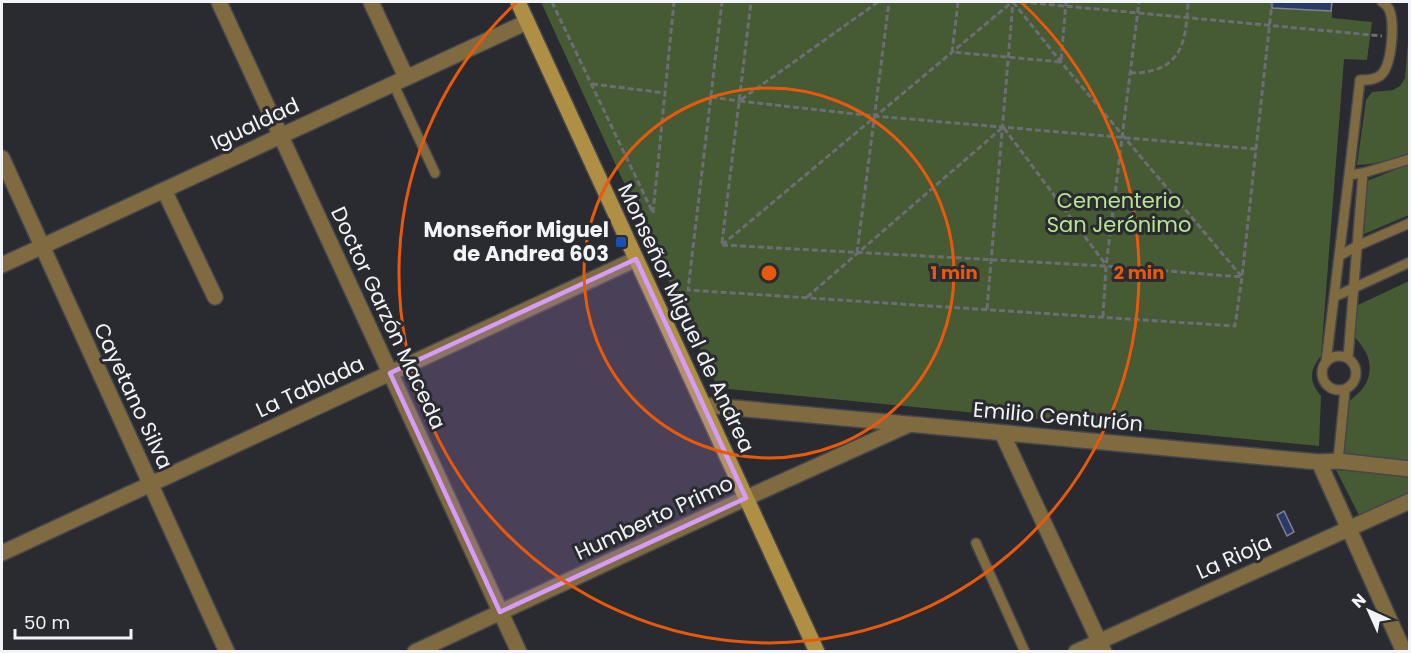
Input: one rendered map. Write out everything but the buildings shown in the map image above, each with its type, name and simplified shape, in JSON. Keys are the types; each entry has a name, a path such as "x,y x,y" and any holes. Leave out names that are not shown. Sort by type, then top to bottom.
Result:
{"main road":[{"name":"Monseñor Miguel de Andrea","path":"518,2 817,651"}],"street":[{"name":"Doctor Garzón Maceda","path":"219,2 519,651"},
{"path":"370,2 400,80"},
{"name":"Igualdad","path":"2,265 526,21"},
{"name":"Cayetano Silva","path":"2,159 227,651"},
{"path":"164,190 215,297"},
{"name":"La Tablada","path":"2,553 636,259"},
{"name":"Emilio Centurión","path":"703,405 1410,469"},
{"name":"Humberto Primo","path":"415,651 911,424"},
{"path":"1002,433 1102,646"},
{"path":"1319,462 1404,651"},
{"name":"La Rioja","path":"1076,651 1102,646 1410,501"}],"lane":[{"path":"1326,362 1336,356 1347,358 1355,366 1354,383 1345,390 1334,390 1325,383 1322,372 1326,362 1360,80 1377,78 1389,63 1391,18 1389,9 1382,2"},
{"path":"400,80 435,173"},
{"path":"1349,175 1410,159"},
{"path":"1347,358 1363,173"},
{"path":"1339,256 1410,223"},
{"path":"1334,297 1410,262"},
{"path":"1338,461 1345,390"},
{"path":"976,543 1025,651"}],"path":[{"path":"552,2 653,213 674,2"},
{"path":"722,2 688,290 1235,326 1272,2"},
{"path":"722,245 751,2"},
{"path":"739,101 878,2"},
{"path":"857,253 888,2"},
{"path":"952,52 958,2"},
{"path":"722,245 1012,2"},
{"path":"987,309 1012,2"},
{"path":"1012,2 1242,277"},
{"path":"1022,2 1066,3 1391,37"},
{"path":"1103,317 1106,266 1139,2"},
{"path":"1130,73 1146,73 1156,70 1177,55 1183,44 1188,2"},
{"path":"1061,62 1066,3"},
{"path":"952,52 1061,62"},
{"path":"592,84 665,93"},
{"path":"711,97 874,116 1256,149"},
{"path":"806,298 1003,127"},
{"path":"1003,127 1106,266"},
{"path":"722,245 1106,266 1242,277"}],"highlighted area":[{"path":"636,259 746,498 500,612 390,373"}],"green space":[{"name":"Cementerio San Jerónimo","path":"541,2 1332,2 1332,18 1372,22 1367,60 1344,59 1321,356 1314,366 1312,376 1314,386 1321,396 1319,446 718,388"},
{"path":"1409,30 1409,153 1371,164 1357,165 1366,100 1372,92 1393,90 1400,86 1405,78"},
{"path":"1409,164 1409,215 1364,234 1367,181"},
{"path":"1409,281 1409,462 1344,454 1348,403 1363,388 1370,372 1366,352 1354,336 1356,306"},
{"path":"1336,470 1409,476 1409,494 1360,517"}],"place":[{"name":"Monseñor Miguel de Andrea 603","path":"621,242"}]}
